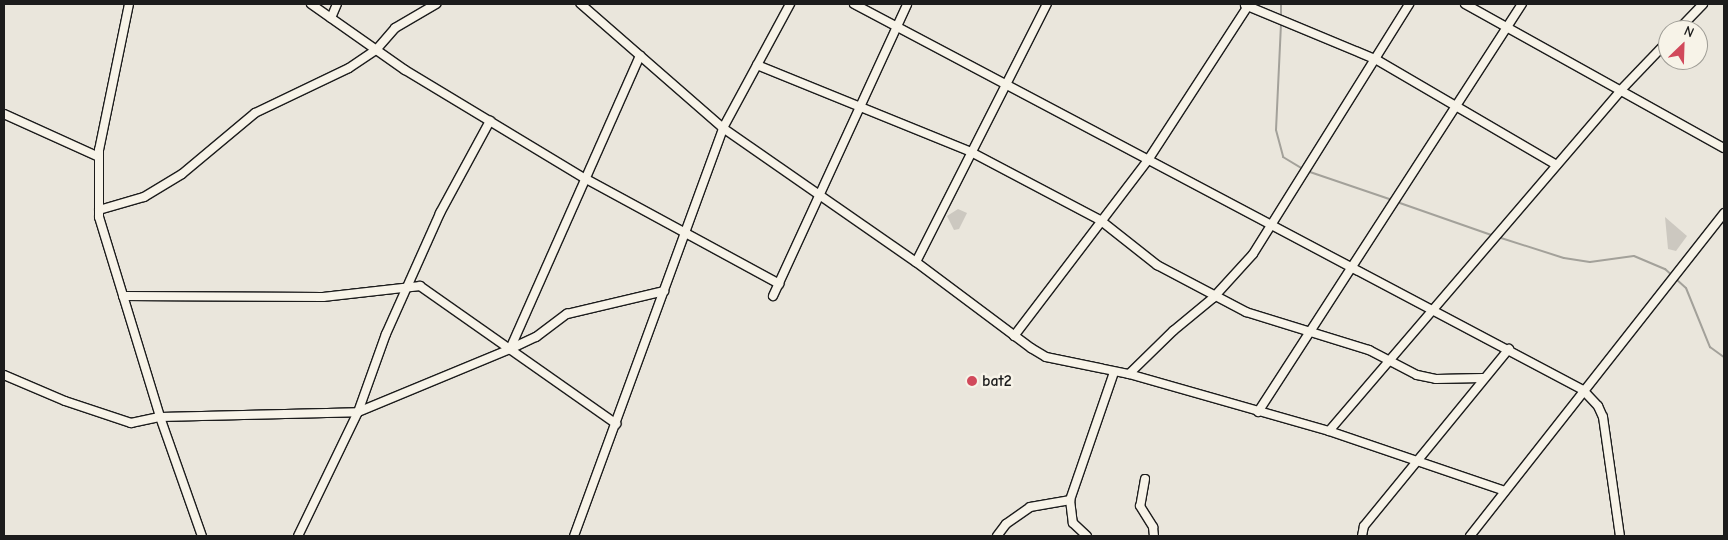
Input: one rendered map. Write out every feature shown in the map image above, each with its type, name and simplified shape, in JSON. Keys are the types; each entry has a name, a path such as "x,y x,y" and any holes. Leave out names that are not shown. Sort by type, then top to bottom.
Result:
{"street":[{"path":"129,4 98,157 99,210 160,417 202,536"},
{"path":"311,4 376,50 586,179 779,284"},
{"path":"331,18 337,4"},
{"path":"99,210 144,197 182,174 255,113 349,68 376,50 395,28 436,4"},
{"path":"581,4 723,128 916,262 1014,336 1046,357 1129,374 1329,432 1505,490"},
{"path":"574,536 686,234 723,128 790,4"},
{"path":"854,4 1272,225 1434,308 1583,390 1598,406 1603,417 1620,536"},
{"path":"773,296 907,4"},
{"path":"916,262 1047,4"},
{"path":"1129,374 1173,330 1213,298 1244,265 1272,225 1377,60 1409,4"},
{"path":"1465,4 1505,28 1724,148"},
{"path":"1258,412 1391,208 1455,104 1522,4"},
{"path":"1688,20 1703,4"},
{"path":"1014,336 1100,220 1148,160 1246,5 1377,60 1557,165"},
{"path":"1329,432 1620,91 1658,51"},
{"path":"510,349 640,55"},
{"path":"757,65 861,104 971,152 1100,220 1157,266 1213,298 1266,321 1391,359 1412,374 1426,378 1483,378"},
{"path":"4,114 98,157"},
{"path":"298,536 358,412 386,334 408,289 440,213 490,121"},
{"path":"1470,536 1724,213"},
{"path":"123,296 323,297 408,289 420,286 616,424"},
{"path":"4,375 13,381 131,423 160,417 358,412 536,337 567,314 664,291"},
{"path":"1362,536 1364,526 1418,462 1483,378 1509,349"},
{"path":"1087,536 1073,523 1070,500 1114,372"},
{"path":"4,381 13,381"},
{"path":"1145,479 1140,506 1153,526 1154,536"},
{"path":"997,536 1006,524 1030,507 1070,500"}],"shaded area":[{"path":"958,209 967,213 959,229 954,230 947,216"},
{"path":"1665,217 1687,236 1676,251 1668,249"}],"waterway":[{"path":"1281,4 1281,16"},
{"path":"1281,24 1276,130 1283,157 1303,169"},
{"path":"1307,171 1392,200"},
{"path":"1397,202 1494,236"},
{"path":"1498,237 1564,258 1590,262 1634,256 1665,269 1672,275"},
{"path":"1676,279 1686,288 1710,347 1724,357"}],"place":[{"name":"bat2","path":"972,381"}]}
